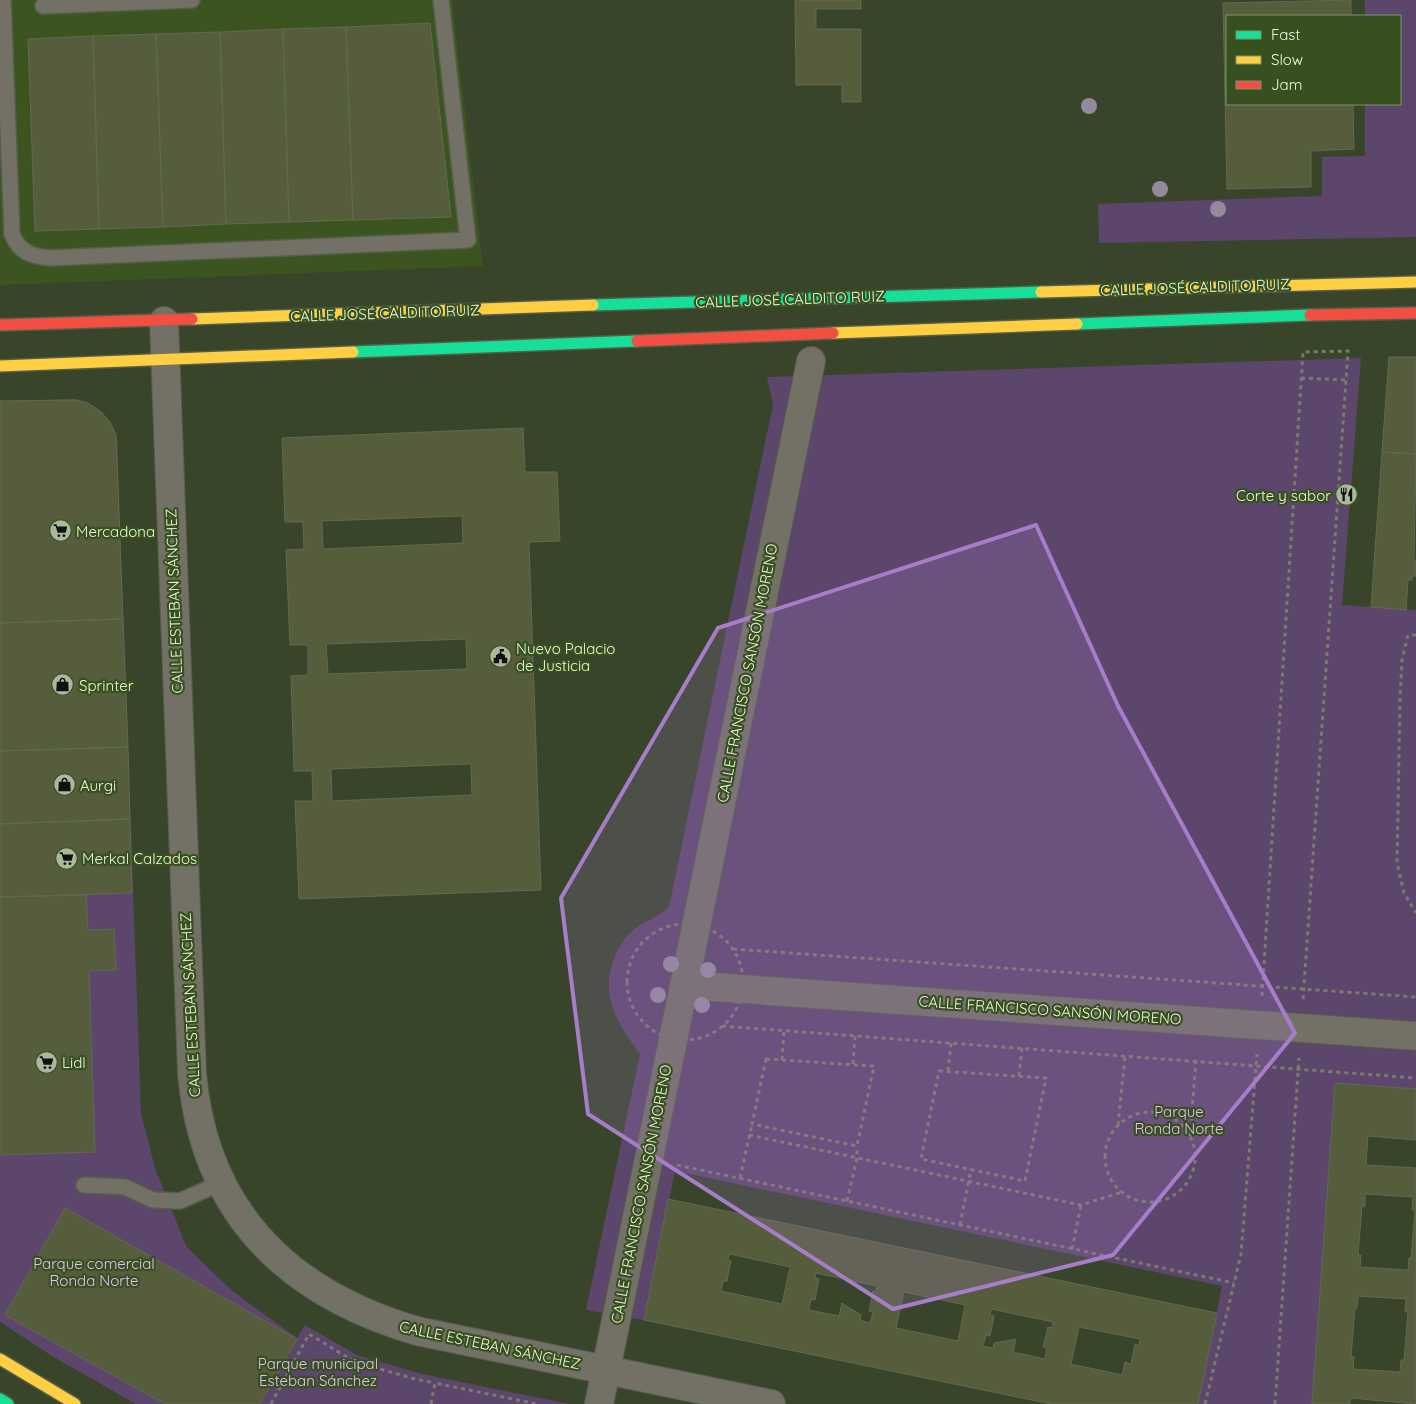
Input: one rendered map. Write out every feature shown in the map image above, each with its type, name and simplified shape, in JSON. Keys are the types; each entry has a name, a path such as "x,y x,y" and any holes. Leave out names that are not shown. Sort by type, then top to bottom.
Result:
{"main road":[{"name":"CALLE JOSÉ CALDITO RUIZ","path":"0,325 818,298 1416,282"},
{"name":"CALLE JOSÉ CALDITO RUIZ","path":"0,366 1324,314 1416,312"},
{"path":"0,1359 75,1404"},
{"path":"0,1399 8,1404"}],"street":[{"path":"164,321 165,359"},
{"name":"CALLE ESTEBAN SÁNCHEZ","path":"165,359 192,1073 200,1125 221,1182 232,1205 244,1223 277,1257 319,1288 367,1314 417,1331 771,1404"},
{"name":"CALLE FRANCISCO SANSÓN MORENO","path":"599,1404 810,361"},
{"name":"CALLE FRANCISCO SANSÓN MORENO","path":"684,985 1416,1036"}],"lane":[{"path":"4,0 12,234 16,244 23,251 34,256 49,258 468,240 441,0"},
{"path":"43,6 192,0"},
{"path":"84,1184 125,1187 153,1200 180,1201 221,1182"}],"path":[{"path":"1205,1404 1241,1254 1263,986 1303,352 1348,351 1275,1404"},
{"path":"1301,378 1346,380"},
{"path":"1416,635 1408,635 1402,660 1397,756 1397,863 1404,893 1416,913"},
{"path":"733,949 1416,996"},
{"path":"722,1026 1416,1078"},
{"path":"782,1060 784,1030"},
{"path":"853,1064 855,1036"},
{"path":"948,1071 951,1042"},
{"path":"1019,1076 1022,1048"},
{"path":"1118,1126 1125,1056"},
{"path":"740,1178 766,1059 874,1066 856,1146 857,1158 847,1201"},
{"path":"1190,1137 1196,1061"},
{"path":"940,1071 1019,1076 1046,1078 1025,1181 921,1159 940,1071"},
{"path":"1142,1113 1157,1113 1170,1118 1182,1126 1190,1137 1194,1150 1194,1166 1189,1180 1179,1192 1166,1200 1151,1202 1136,1200 1122,1192 1112,1181 1105,1152 1110,1137 1118,1126 1129,1117 1142,1113"},
{"path":"752,1124 856,1146"},
{"path":"749,1135 1080,1205 1122,1192"},
{"path":"668,1163 1234,1283"},
{"path":"960,1225 971,1169"},
{"path":"1072,1249 1080,1205"},
{"path":"271,1404 310,1334 355,1362 414,1379 537,1404"},
{"path":"431,1404 435,1383"}],"highlighted area":[{"path":"1036,525 1118,706 1295,1033 1113,1255 893,1309 588,1114 561,898 718,628"}],"shaded area":[{"path":"0,0 452,0 483,266 0,285"}],"green space":[{"path":"1365,0 1416,0 1416,237 1099,243 1098,204 1322,196 1322,157 1365,156 1365,105 1401,105 1401,15 1365,15"},
{"name":"Parque Ronda Norte","path":"1361,358 1342,605 1416,610 1416,1089 1335,1083 1312,1404 1198,1404 1222,1286 675,1171 644,1320 586,1310 640,1054 614,1011 610,999 610,975 613,962 625,938 638,927 669,907 773,404 767,377"},
{"name":"Parque comercial Ronda Norte","path":"72,399 89,404 102,413 112,426 117,442 141,1113 155,1168 186,1246 231,1290 297,1338 305,1325 357,1355 418,1373 569,1404 136,1404 52,1356 0,1322 0,401"}],"building":[{"path":"795,0 861,0 861,9 816,9 816,29 861,29 861,102 842,102 842,85 796,85"},
{"path":"1351,0 1351,15 1226,15 1226,105 1353,105 1354,149 1311,151 1311,187 1227,189 1223,3"},
{"path":"430,23 451,217 353,220 346,27"},
{"path":"346,27 353,220 289,222 283,29"},
{"path":"283,29 289,222 226,224 220,32"},
{"path":"220,32 226,224 163,227 156,34"},
{"path":"156,34 163,227 99,229 93,36"},
{"path":"93,36 99,229 35,231 28,39"},
{"path":"1389,357 1416,357 1416,454 1382,452"},
{"name":"Mercadona","path":"77,400 88,403 100,411 110,422 116,435 123,619 0,623 0,401"},
{"name":"Nuevo Palacio de Justicia","path":"523,428 525,472 557,472 560,541 529,542 541,890 299,899 295,801 313,801 312,771 294,771 291,676 308,675 308,645 290,645 286,550 304,549 303,522 285,522 282,438","holes":["462,516 463,543 323,549 322,521","466,639 467,669 328,674 326,644","471,764 472,795 332,801 331,769"]},
{"path":"1382,452 1416,454 1414,560 1416,560 1416,576 1412,576 1412,580 1408,580 1406,610 1371,607"},
{"name":"Sprinter","path":"123,619 128,747 0,751 0,623"},
{"name":"Aurgi","path":"128,747 130,819 0,824 0,751"},
{"name":"Merkal Calzados","path":"130,819 132,893 0,897 0,824"},
{"name":"Lidl","path":"86,895 88,930 114,929 116,970 89,971 95,1152 0,1155 0,897"},
{"path":"1335,1083 1416,1089 1416,1140 1368,1136 1366,1165 1416,1168 1416,1404 1350,1398 1350,1404 1312,1404","holes":["1365,1194 1413,1197 1412,1210 1415,1210 1411,1258 1409,1258 1408,1270 1360,1267 1361,1255 1358,1255 1362,1206 1365,1206","1358,1296 1406,1299 1405,1312 1408,1312 1404,1360 1401,1360 1400,1372 1353,1369 1354,1357 1351,1357 1355,1308 1357,1308"]},
{"path":"668,1199 1217,1313 1198,1404 1051,1404 644,1320","holes":["729,1254 790,1267 782,1304 721,1291 723,1281 727,1281 731,1261 728,1260","816,1273 877,1286 876,1292 873,1291 869,1311 873,1312 870,1323 860,1320 861,1315 842,1303 839,1316 809,1310 811,1299 815,1300 819,1279 815,1278","904,1292 965,1305 958,1341 896,1328","991,1309 1053,1322 1052,1328 1048,1327 1043,1347 1047,1348 1045,1359 1013,1352 1016,1339 994,1343 993,1348 983,1346 986,1335 990,1336 994,1316 990,1315","1079,1327 1140,1339 1139,1345 1135,1344 1131,1364 1125,1362 1122,1375 1071,1364"]},
{"path":"65,1208 297,1339 260,1404 165,1404 5,1315"}],"traffic: fast":[{"path":"593,305 1041,292"},
{"path":"1077,324 1310,315"},
{"path":"353,352 637,341"},
{"path":"0,1399 8,1404"}],"traffic: slow":[{"path":"1041,292 1416,282"},
{"path":"192,319 593,305"},
{"path":"833,333 1077,324"},
{"path":"0,366 353,352"},
{"path":"0,1359 75,1404"}],"traffic: jam":[{"path":"1310,315 1416,313"},
{"path":"0,325 192,319"},
{"path":"637,341 833,333"}],"place":[{"name":"Corte y sabor","path":"1347,495"},
{"name":"Mercadona","path":"60,531"},
{"name":"Nuevo Palacio de Justicia","path":"500,657"},
{"name":"Sprinter","path":"63,685"},
{"name":"Aurgi","path":"64,785"},
{"name":"Merkal Calzados","path":"66,858"},
{"name":"Lidl","path":"46,1062"}],"park label":[{"name":"Parque municipal Esteban Sánchez","path":"318,1372"}]}
